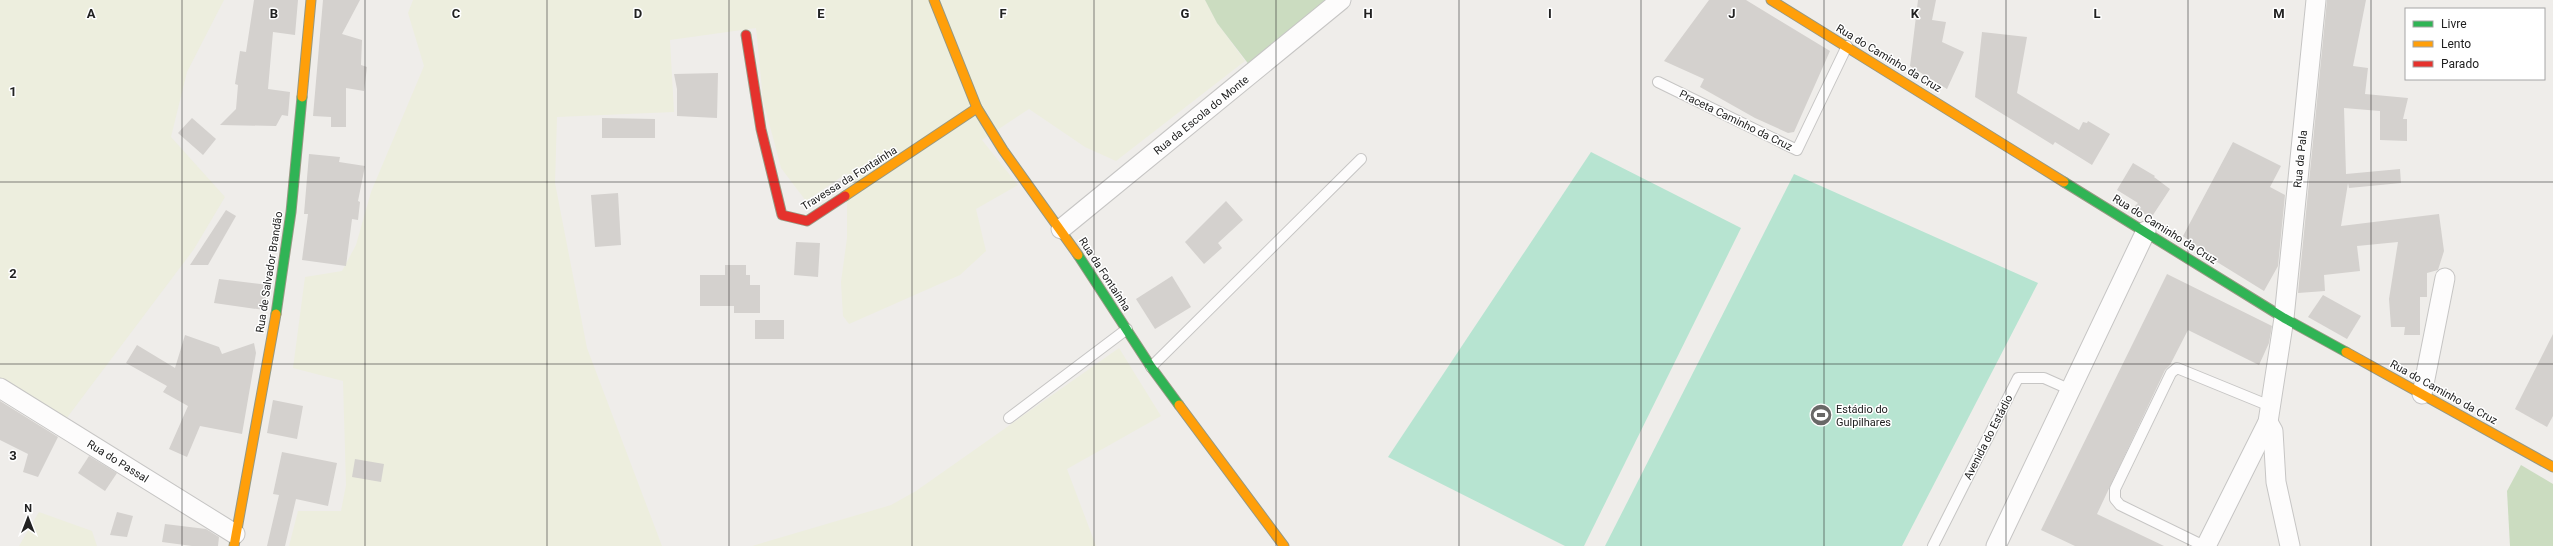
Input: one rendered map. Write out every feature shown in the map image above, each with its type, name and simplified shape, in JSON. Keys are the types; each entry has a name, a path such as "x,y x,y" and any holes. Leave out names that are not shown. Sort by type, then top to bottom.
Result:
{"street":[{"name":"Rua de Salvador Brandão","path":"234,540 281,288 291,212 311,0"},
{"name":"Rua da Fontaínha","path":"934,0 977,108 1003,150 1061,229 1151,367 1284,546"},
{"name":"Rua da Escola do Monte","path":"1061,229 1341,0"},
{"name":"Rua do Caminho da Cruz","path":"1771,0 2146,231 2284,318 2553,466"},
{"name":"Rua da Pala","path":"2269,414 2284,318 2316,0"},
{"name":"Travessa da Fontaínha","path":"746,35 761,129 782,215 807,221 977,108"},
{"path":"1996,546 2146,231"},
{"path":"2422,394 2445,278"},
{"name":"Rua do Passal","path":"0,388 234,540"},
{"path":"2205,546 2269,414"},
{"path":"2269,414 2273,432 2276,482 2290,546"}],"lane":[{"name":"Praceta Caminho da Cruz","path":"1658,82 1797,150 1847,46"},
{"path":"1151,367 1361,159"},
{"path":"1009,418 1127,329"},
{"path":"2205,546 2120,505 2115,499 2115,489 2171,373 2177,368 2269,414"},
{"name":"Avenida do Estádio","path":"1933,546 2018,378 2044,378 2071,390"}],"green space":[{"path":"0,0 224,0 187,72 171,137 225,197 194,249 66,419 0,384"},
{"path":"413,0 1205,0 1217,23 1245,61 1116,161 1085,147 1029,109 982,140 1018,185 976,209 986,251 960,275 849,324 843,316 841,282 847,238 847,173 806,201 781,168 763,100 756,28 670,40 674,112 557,117 555,183 587,348 662,546 289,546 298,511 341,511 346,485 343,381 293,368 305,277 342,271 356,245 371,192 424,66 408,13"},
{"path":"1205,0 1330,0 1250,66 1217,23"},
{"path":"1591,152 1741,228 1584,546 1565,546 1388,457"},
{"name":"Estádio do Gulpilhares","path":"1794,174 2038,283 1902,546 1605,546"},
{"path":"1119,348 1161,416 1067,469 1096,546 752,546 891,505 916,491"},
{"path":"2521,465 2553,484 2553,546 2510,546 2507,491"},
{"path":"39,512 92,531 97,546 19,546"}],"building":[{"path":"254,0 298,0 295,35 273,32 268,89 290,92 288,116 282,115 276,126 220,125 236,109 238,85 235,84 240,51 246,52"},
{"path":"323,0 360,0 342,34 362,40 361,65 367,67 364,91 346,88 346,127 331,127 331,117 313,116"},
{"path":"1709,0 1746,0 1830,51 1794,132 1788,133 1755,118 1700,87 1704,79 1664,61"},
{"path":"1918,0 1936,0 1932,20 1946,22 1942,42 1964,52 1947,89 1910,66"},
{"path":"2327,0 2366,0 2353,66 2368,68 2365,94 2408,98 2403,119 2407,119 2407,141 2380,140 2380,111 2344,108 2346,174 2400,169 2401,183 2349,188 2348,183 2341,226 2439,214 2444,251 2438,270 2427,273 2427,297 2420,297 2420,335 2404,335 2405,327 2391,327 2389,299 2398,242 2357,246 2360,271 2324,275 2325,291 2298,293"},
{"path":"1982,32 2027,37 2017,93 2079,130 2083,122 2087,123 2088,121 2110,134 2092,165 2055,142 2053,145 1975,97"},
{"path":"718,73 717,118 677,116 677,89 674,74"},
{"path":"192,118 216,139 203,155 178,133"},
{"path":"602,118 655,119 655,138 602,138"},
{"path":"2233,142 2281,166 2270,187 2285,195 2278,266 2264,291 2209,257 2210,255 2183,236"},
{"path":"309,154 340,157 339,162 365,166 358,201 360,202 358,220 352,219 346,266 302,260 308,214 304,214"},
{"path":"2133,163 2155,176 2154,177 2170,189 2151,218 2134,207 2138,203 2117,190"},
{"path":"618,193 621,245 595,247 591,195"},
{"path":"1226,201 1243,220 1218,243 1222,248 1204,264 1185,242"},
{"path":"226,210 236,216 208,265 190,265"},
{"path":"796,242 820,243 818,277 794,275"},
{"path":"725,265 746,265 746,275 750,275 750,285 760,285 760,313 734,313 734,306 700,306 700,275 725,275"},
{"path":"2167,274 2272,326 2269,343 2259,365 2188,330 2170,365 2165,370 2097,514 2164,546 2075,546 2041,530"},
{"path":"1172,276 1191,307 1155,329 1136,299"},
{"path":"219,279 269,285 264,310 214,303"},
{"path":"2323,295 2361,316 2347,339 2308,317"},
{"path":"755,320 784,320 784,339 755,339"},
{"path":"2553,334 2553,416 2547,427 2515,409"},
{"path":"185,335 219,347 222,354 254,343 256,353 242,434 200,426 187,457 169,449 188,406 163,392 167,386 126,363 137,345 175,368"},
{"path":"273,400 303,406 297,439 267,433"},
{"path":"0,401 58,437 38,477 23,472 28,454 0,440"},
{"path":"282,452 337,463 328,506 296,499 285,546 267,546 279,495 273,494"},
{"path":"89,456 117,473 105,491 78,473"},
{"path":"355,459 384,464 381,482 352,477"},
{"path":"117,512 133,516 127,537 110,535"},
{"path":"165,524 206,529 219,537 218,546 192,546 162,542"}],"traffic: fast":[{"path":"276,314 291,212 302,97"},
{"path":"2064,182 2284,318 2346,352"},
{"path":"1078,255 1151,367 1179,405"}],"traffic: slow":[{"path":"302,97 311,0"},
{"path":"934,0 977,108 1003,150 1078,255"},
{"path":"1771,0 2064,182"},
{"path":"845,196 977,108"},
{"path":"234,546 276,314"},
{"path":"2346,352 2553,467"},
{"path":"1179,405 1284,546"}],"traffic: jam":[{"path":"746,35 761,129 782,215 807,221 845,196"}],"place":[{"name":"Estádio do Gulpilhares","path":"1821,415"}]}
